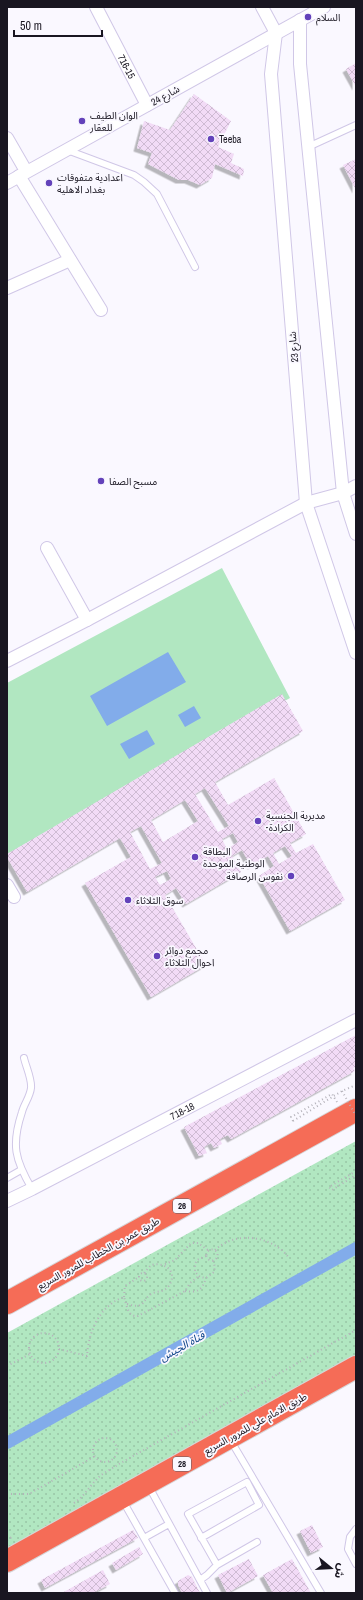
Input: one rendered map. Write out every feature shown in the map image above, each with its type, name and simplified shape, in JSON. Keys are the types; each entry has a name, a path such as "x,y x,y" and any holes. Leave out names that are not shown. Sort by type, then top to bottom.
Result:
{"highway":[{"name":"طريق عمر بن الخطاب للمرور السريع","path":"7,1303 352,1114"},
{"name":"طريق الامام علي للمرور السريع","path":"7,1561 356,1367"}],"street":[{"name":"716-15","path":"96,7 147,105"},
{"path":"262,7 276,34"},
{"name":"شارع 24","path":"7,183 22,173 324,7"},
{"path":"300,20 300,64 342,493 356,534"},
{"name":"شارع 23","path":"276,34 271,74 306,503 356,653"},
{"path":"7,138 22,173 70,260 101,310"},
{"path":"7,288 70,260"},
{"path":"7,661 306,503 342,493 356,486"},
{"path":"47,548 87,620"},
{"path":"7,885 14,897"},
{"name":"718-18","path":"7,1201 356,1020"}],"lane":[{"path":"308,147 356,125"},
{"path":"66,150 134,174 144,182 157,194 195,267"},
{"path":"24,1058 31,1089 22,1112 17,1133 16,1155 21,1170 32,1189"},
{"path":"7,1178 21,1170"},
{"path":"229,1438 321,1593"},
{"path":"201,1538 259,1505 247,1482 188,1514 201,1538 217,1565"},
{"path":"147,1483 207,1593"},
{"path":"122,1497 175,1593"},
{"path":"144,1538 169,1524"},
{"path":"356,1529 350,1537 348,1549 356,1564"},
{"path":"200,1580 208,1575 217,1565 257,1542"}],"path":[{"path":"352,1114 332,1094 291,1117 293,1121 342,1091 356,1085"},
{"path":"342,1091 352,1114"},
{"path":"356,1171 329,1187 332,1190 356,1175"},
{"path":"199,1276 190,1283 185,1291 138,1316 132,1315 129,1312 124,1297 125,1286 139,1278 141,1274 144,1273 152,1264 165,1264 176,1260 191,1243 198,1243 208,1250 216,1250 228,1242 240,1239 264,1240 283,1249 289,1258"},
{"path":"206,1278 199,1276 195,1272 195,1264 197,1260 206,1256 208,1250"},
{"path":"213,1260 218,1255 216,1250"},
{"path":"206,1256 207,1259 213,1260"},
{"path":"185,1291 196,1292 200,1289 206,1278 215,1270 213,1260"},
{"path":"126,1304 135,1306 142,1305 154,1293 161,1292 168,1287 172,1274 165,1264"},
{"path":"139,1278 141,1281 145,1281 147,1276 144,1273"},
{"path":"58,1349 87,1356 92,1332 99,1318 110,1304 124,1297"},
{"path":"72,1505 83,1498 90,1486 100,1476 112,1468 356,1330"},
{"path":"40,1334 49,1334 58,1344 58,1349 55,1358 46,1362 36,1361 30,1354 30,1344 32,1339 40,1334"},
{"path":"7,1366 30,1354"},
{"path":"109,1438 116,1443 117,1454 112,1460 108,1462 101,1461 95,1456 94,1448 97,1441 109,1438"},
{"path":"7,1494 29,1494 95,1456"},
{"path":"7,1540 14,1537"}],"green space":[{"path":"222,568 290,698 7,854 7,683"},
{"path":"356,1141 356,1361 7,1555 7,1333"}],"water":[{"path":"168,652 186,682 107,726 90,696"},
{"path":"194,706 201,718 185,727 178,715"},
{"path":"147,730 155,744 129,759 120,744"}],"building":[{"path":"356,63 356,87 346,69"},
{"path":"194,94 231,121 218,147 234,154 231,163 244,169 243,176 215,164 212,178 200,185 188,180 179,180 148,164 152,153 137,148 144,121 170,130"},
{"path":"356,159 356,190 343,165"},
{"path":"282,694 303,731 215,782 228,805 274,778 306,834 290,843 296,853 313,844 345,900 290,931 259,876 274,866 268,856 251,866 242,850 232,856 241,872 186,904 176,888 165,895 206,965 151,997 85,883 131,857 120,838 27,892 7,857 7,854","holes":["205,788 229,826 218,832 195,794","185,800 198,821 163,842 151,820","141,826 162,863 150,869 130,832","233,833 238,842 227,849 222,839","285,846 292,856 279,864 273,853","167,871 171,879 160,885 155,877"]},
{"path":"356,1035 356,1067 353,1068 355,1071 231,1139 228,1135 220,1139 222,1144 214,1148 211,1143 204,1147 207,1153 199,1156 184,1127"},
{"path":"312,1525 323,1547 311,1553 300,1531"},
{"path":"133,1530 138,1538 45,1588 41,1580"},
{"path":"139,1547 143,1554 116,1570 112,1563"},
{"path":"249,1559 258,1576 227,1593 218,1575"},
{"path":"292,1559 311,1593 273,1593 263,1575"},
{"path":"103,1570 110,1584 93,1593 62,1593"},
{"path":"188,1575 192,1577 200,1593 182,1593 178,1585 178,1581"}],"waterway":[{"name":"قناة الجيش","path":"7,1443 356,1248"}],"place":[{"name":"السلام","path":"308,17"},
{"name":"الوان الطيف للعقار","path":"82,121"},
{"name":"Teeba","path":"211,139"},
{"name":"اعدادية متفوقات بغداد الاهلية","path":"49,183"},
{"name":"مسبح الصفا","path":"101,481"},
{"name":"مديرية الجنسية -الكرادة","path":"258,821"},
{"name":"البطاقة الوطنية الموحدة","path":"195,857"},
{"name":"نفوس الرصافة","path":"291,876"},
{"name":"سوق الثلاثاء","path":"128,900"},
{"name":"مجمع دوائر احوال الثلاثاء","path":"157,956"}]}
